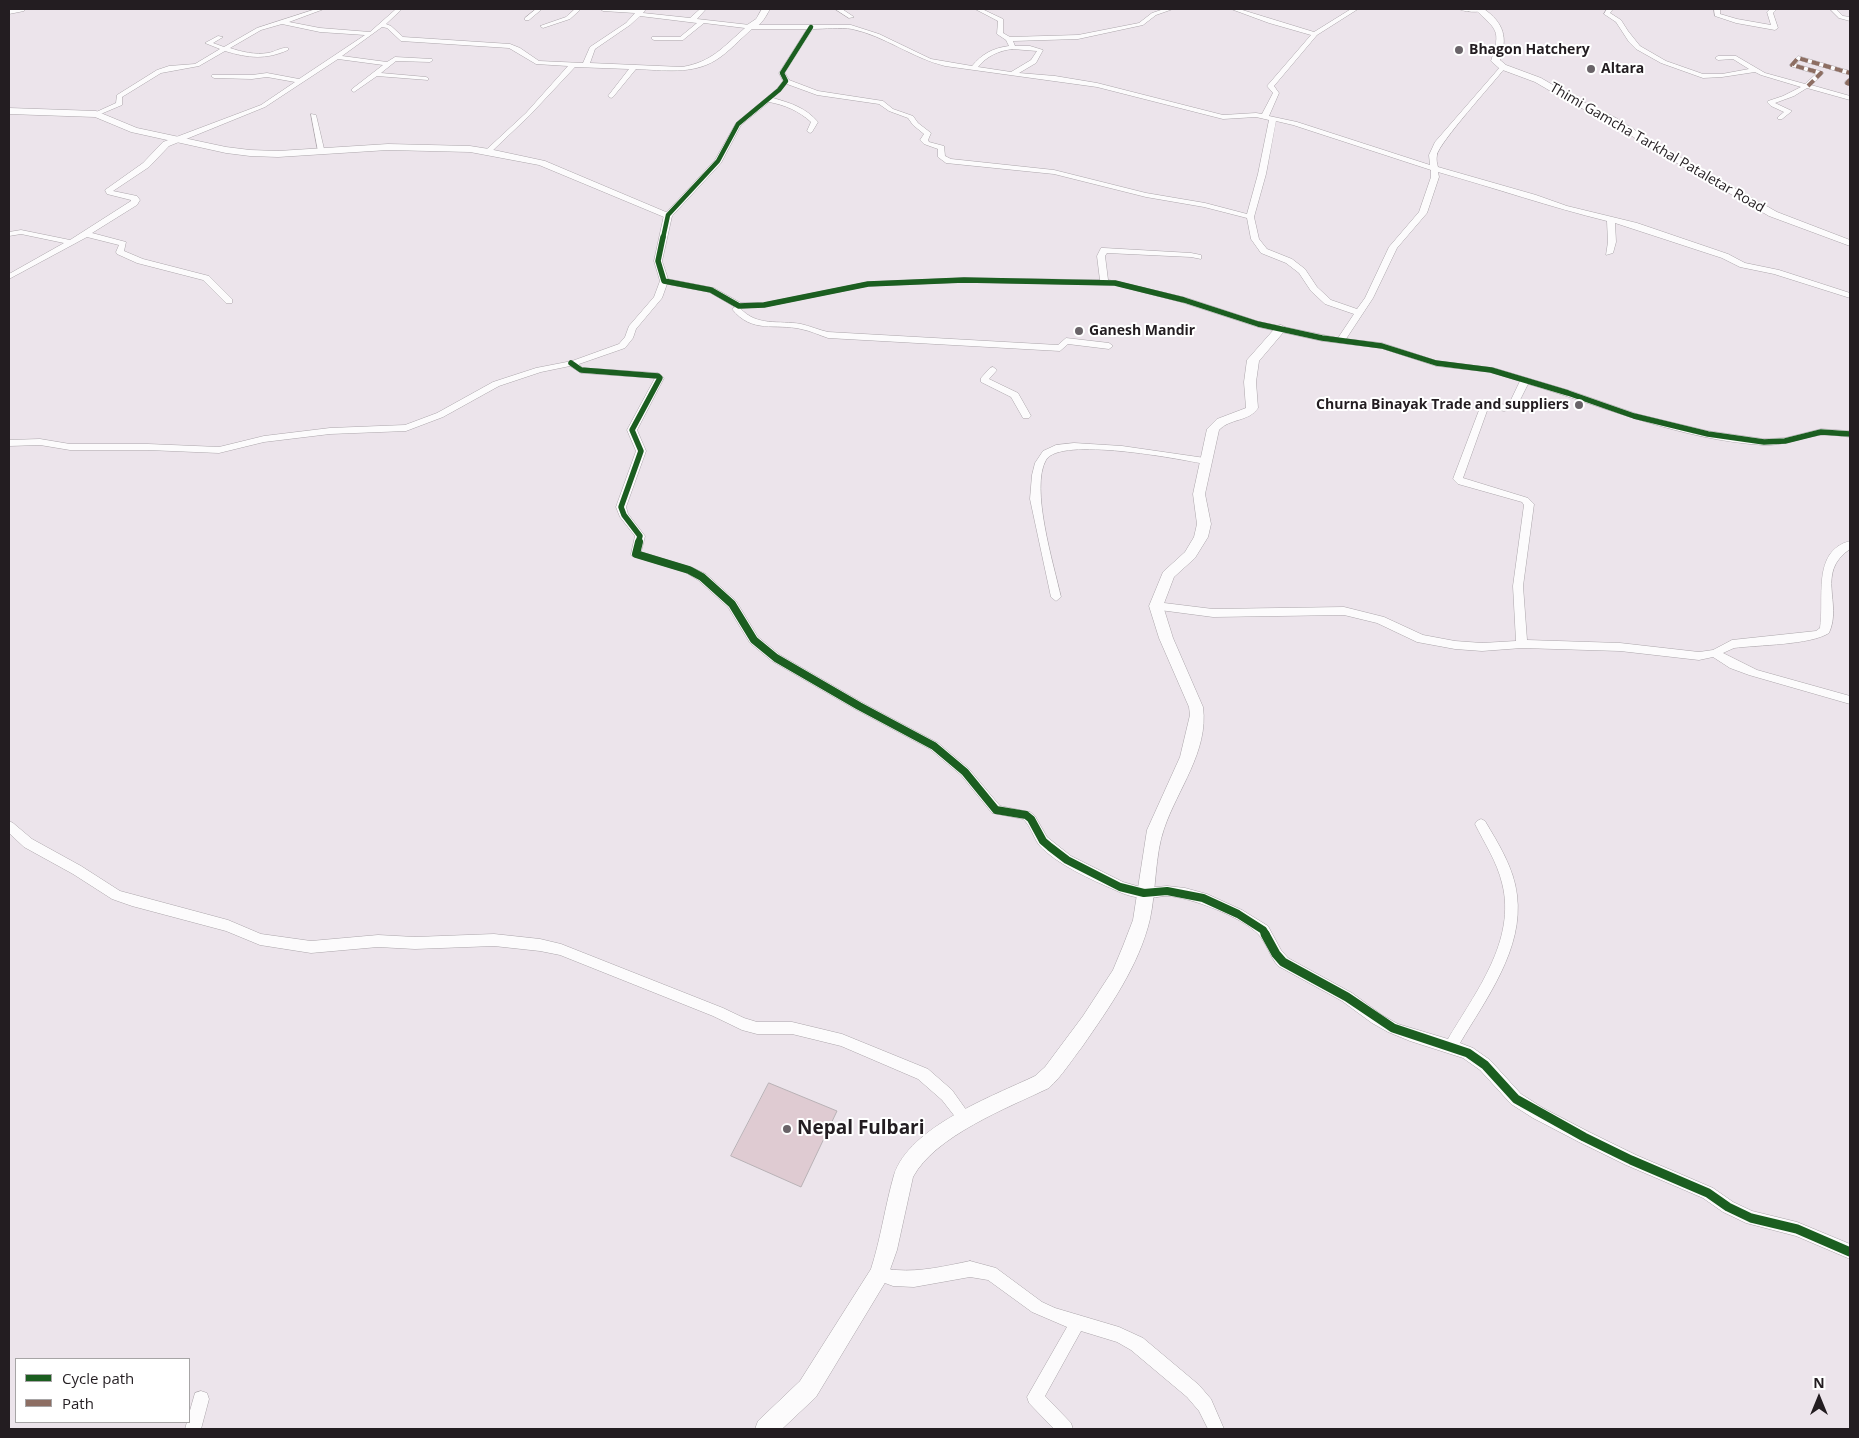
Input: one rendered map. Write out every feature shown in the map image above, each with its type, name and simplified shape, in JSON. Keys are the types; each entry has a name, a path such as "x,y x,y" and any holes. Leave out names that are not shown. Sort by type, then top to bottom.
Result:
{"street":[{"path":"9,12 21,9"},
{"path":"96,114 120,104 119,96 155,73 166,68 191,67 259,29 321,9"},
{"path":"9,277 86,234 134,203 136,200 134,198 110,192 109,190 137,172 166,144 264,106 371,34 399,9"},
{"path":"526,19 539,9"},
{"path":"543,26 568,18 578,9"},
{"path":"604,9 641,11 750,27 838,26 864,31 890,40 929,60 973,69 1055,78 1097,85 1223,117 1269,118 1295,123 1408,161 1533,196 1564,208 1634,225 1743,264 1776,272 1850,296"},
{"path":"693,20 703,9"},
{"path":"381,25 388,27 401,39 510,46 518,48 532,61 538,63 682,69 701,66 718,58 750,27 759,21 766,9"},
{"path":"838,9 851,17"},
{"path":"978,9 1001,20 1000,34 1011,42 1040,50 1037,60 1012,74"},
{"path":"973,69 979,60 1011,42 1078,37 1141,24 1154,14 1170,9"},
{"path":"1234,9 1271,22 1315,34"},
{"path":"1356,9 1315,34 1270,86 1276,93 1269,118 1262,174 1250,216 1252,233 1264,251 1297,266 1314,290 1328,302 1360,313"},
{"path":"1341,340 1369,298 1393,247 1423,213 1435,177 1432,168 1432,155 1438,144 1480,96 1502,67 1495,62 1500,50 1502,36 1494,20 1480,9 1462,9"},
{"path":"1610,9 1606,13 1607,15 1619,21 1624,32 1639,50 1659,62 1702,76 1754,70"},
{"path":"1718,9 1717,15 1726,19 1775,28 1770,12 1774,9"},
{"path":"1832,9 1841,17 1850,19"},
{"path":"586,64 592,48 628,24 641,11"},
{"path":"654,38 681,39 702,21"},
{"path":"282,22 320,30 371,34"},
{"path":"811,27 782,73 786,81 810,92 879,101 894,111 908,115 913,118 915,124 928,133 924,140 926,143 942,148 942,157 949,160 1054,172 1146,195 1205,205 1250,216"},
{"path":"220,36 208,43 262,57 276,54 286,48"},
{"path":"336,57 388,64"},
{"path":"1718,58 1734,57 1754,70 1850,98"},
{"path":"1780,118 1789,111 1770,102 1795,94 1808,86 1821,73 1792,65 1798,58 1850,73"},
{"path":"354,90 396,59 430,60"},
{"path":"489,152 528,114 574,64"},
{"path":"611,96 634,67"},
{"name":"Thimi Gamcha Tarkhal Pataletar Road","path":"1502,67 1538,80 1574,101 1598,112 1773,214 1850,243"},
{"path":"376,74 426,79"},
{"path":"214,76 252,77 267,75 300,81"},
{"path":"1850,80 1847,83 1850,84"},
{"path":"9,443 40,442 70,448 148,447 219,450 264,439 330,431 406,428 440,415 496,384 539,370 571,363 622,346 629,338 632,328 658,298 664,281 658,261 668,215 718,161 738,124 779,90 786,81"},
{"path":"767,99 786,103 808,114 815,122 810,131"},
{"path":"9,111 96,114 134,130 226,150 263,154 388,146 470,149 542,163 668,215"},
{"path":"313,115 322,151"},
{"path":"1609,253 1612,242 1611,220"},
{"path":"9,234 20,232 70,242"},
{"path":"86,234 123,244 120,252 140,261 206,278 229,301"},
{"path":"1104,283 1101,256 1104,250 1182,254 1198,257"},
{"path":"664,281 687,287 711,290 739,306 764,305 868,284 964,280 1115,283 1184,300 1238,318 1281,328 1382,346 1436,363 1482,368 1568,392 1634,416 1736,439 1770,442 1820,432 1850,434"},
{"path":"736,309 740,316 751,322 801,326 819,334 828,335 1060,348 1066,341 1109,346"},
{"path":"766,1429 808,1389 879,1274 904,1176 912,1160 965,1118 1042,1082 1052,1073 1090,1022 1119,975 1141,920 1155,830 1188,757 1197,715 1166,638 1156,606 1168,575 1190,555 1201,537 1204,524 1199,494 1213,430 1217,424 1225,419 1250,411 1252,408 1250,382 1254,360 1281,328"},
{"path":"571,363 581,370 658,376 660,378 632,430 641,451 621,507 622,512 634,525 640,536 636,554 689,570 702,577 732,604 754,640 776,658 859,706 934,746 970,776 996,810 1026,815 1031,819 1043,841 1067,860 1120,887 1144,894 1167,891 1185,893 1203,898 1238,914 1263,930 1276,954 1283,962 1347,996 1377,1019 1393,1028 1418,1038 1451,1046 1468,1053 1485,1065 1516,1099 1538,1113 1631,1160 1708,1193 1728,1207 1751,1218 1797,1229 1850,1252"},
{"path":"993,370 984,380 1015,395 1026,416"},
{"path":"1522,644 1518,586 1529,504 1525,500 1461,482 1458,479 1484,407 1486,405 1504,408 1513,406 1525,380"},
{"path":"1056,596 1035,499 1034,478 1046,453 1054,448 1104,447 1167,453 1205,460"},
{"path":"1156,606 1213,613 1344,611 1380,620 1421,639 1482,648 1522,644 1620,648 1699,656 1715,653 1732,644 1808,636 1819,634 1826,630 1828,621 1825,580 1836,553 1850,544"},
{"path":"1715,653 1728,663 1763,677 1823,691 1850,700"},
{"path":"1451,1046 1501,960 1510,927 1511,894 1498,853 1481,824"},
{"path":"9,826 28,843 77,870 116,895 132,901 228,926 260,939 311,947 378,941 415,943 494,940 540,945 561,950 718,1012 742,1024 757,1028 792,1028 842,1040 923,1074 947,1095 965,1118"},
{"path":"879,1274 893,1278 914,1279 970,1269 991,1273 1037,1307 1077,1324 1118,1334 1136,1344 1158,1360 1205,1405 1216,1429"},
{"path":"1065,1429 1035,1397 1077,1324"},
{"path":"192,1429 201,1399"}],"building":[{"name":"Nepal Fulbari","path":"769,1083 837,1111 801,1187 731,1156"}],"marked path":[{"path":"1808,86 1821,73 1792,65 1798,58 1850,73"},
{"path":"1850,80 1847,83 1850,84"}],"cycle path":[{"path":"811,27 782,73 786,81 779,90 738,124 718,161 668,215 658,261 664,281 711,290 739,306 764,305 868,284 964,280 1115,283 1184,300 1258,324 1322,338 1382,346 1436,363 1491,370 1568,393 1634,416 1708,434 1764,442 1785,441 1821,432 1850,434"},
{"path":"571,363 581,370 658,376 660,378 632,430 641,451 621,507 626,519 640,536 636,554 689,570 702,577 732,604 754,640 776,658 859,706 934,746 965,772 996,810 1026,815 1031,819 1043,841 1067,860 1120,887 1144,893 1167,891 1185,893 1203,898 1238,914 1263,930 1276,954 1283,962 1347,997 1393,1028 1468,1053 1485,1065 1516,1099 1538,1113 1631,1160 1708,1193 1728,1207 1751,1218 1797,1229 1850,1252"}],"place":[{"name":"Bhagon Hatchery","path":"1459,50"},
{"name":"Altara","path":"1591,69"},
{"name":"Ganesh Mandir","path":"1079,331"},
{"name":"Churna Binayak Trade and suppliers","path":"1579,405"},
{"name":"Nepal Fulbari","path":"787,1129"}]}
